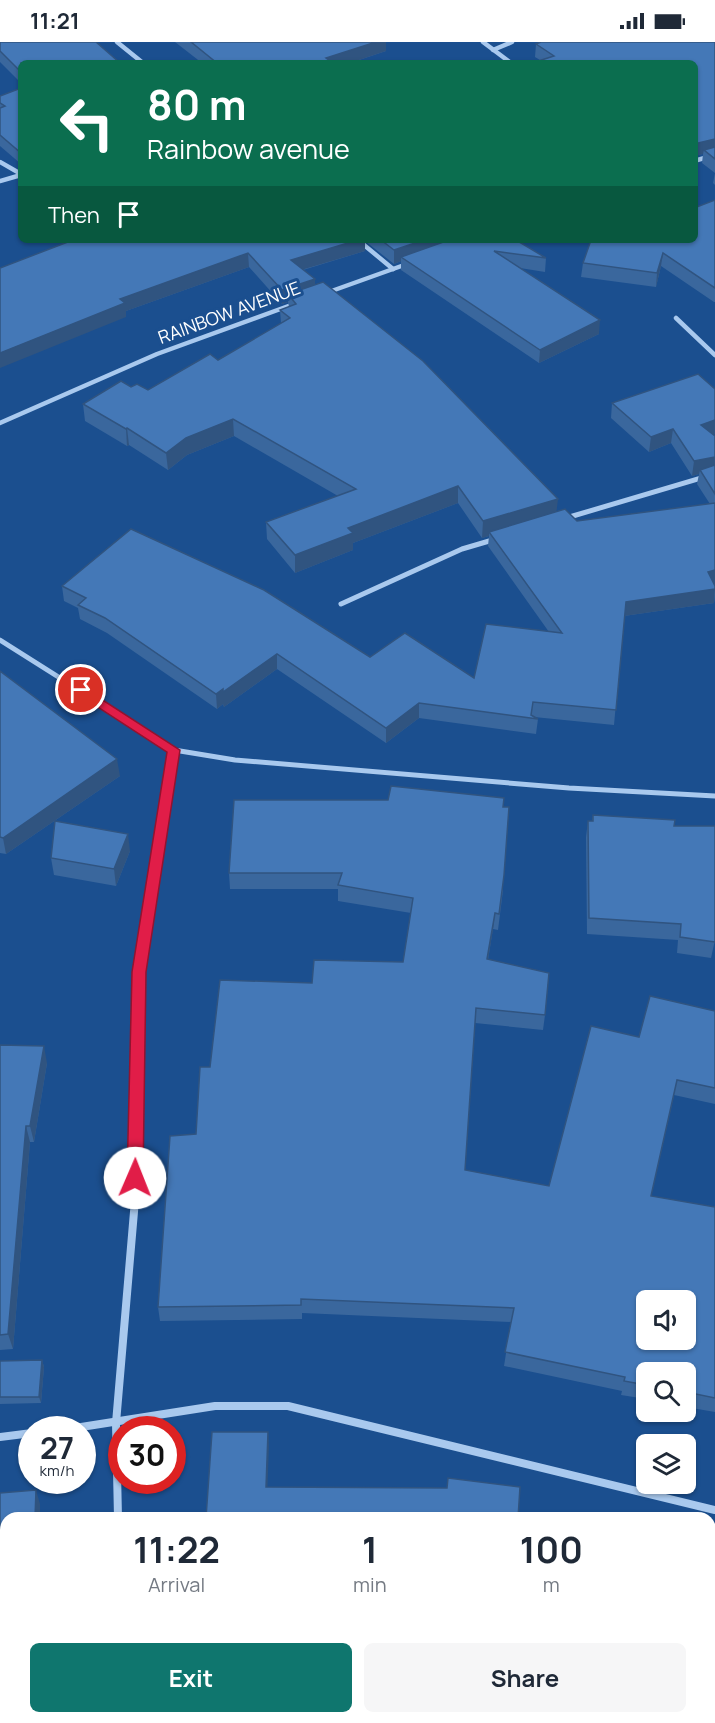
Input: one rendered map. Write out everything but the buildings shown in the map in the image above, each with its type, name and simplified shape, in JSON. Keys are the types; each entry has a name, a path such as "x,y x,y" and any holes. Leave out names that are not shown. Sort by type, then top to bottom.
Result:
{"street":[{"path":"117,42 139,60"},
{"path":"483,42 507,60"},
{"path":"493,50 512,42"},
{"path":"698,160 715,155"},
{"path":"0,162 18,173"},
{"path":"0,182 18,176"},
{"path":"362,243 393,269"},
{"name":"RAINBOW AVENUE","path":"314,297 413,261"},
{"name":"RAINBOW AVENUE","path":"0,423 157,354 303,301"},
{"path":"676,318 715,355"},
{"path":"554,522 715,474"},
{"path":"341,604 462,549 508,536"},
{"path":"0,640 174,750 247,761 569,788 715,796"},
{"path":"117,1416 135,1200 139,972 174,750"},
{"path":"157,1416 216,1406 288,1406 715,1510"},
{"path":"0,1437 18,1435"},
{"path":"117,1494 118,1512"}],"route":[{"path":"81,690 174,750 139,972 135,1178"}]}
